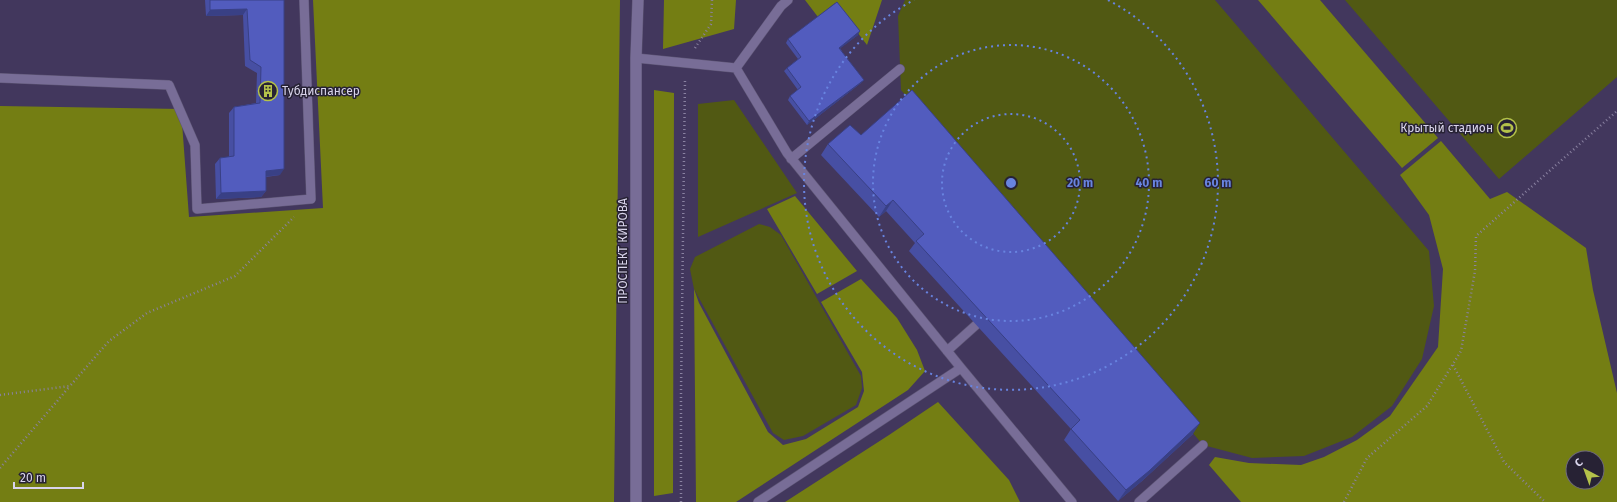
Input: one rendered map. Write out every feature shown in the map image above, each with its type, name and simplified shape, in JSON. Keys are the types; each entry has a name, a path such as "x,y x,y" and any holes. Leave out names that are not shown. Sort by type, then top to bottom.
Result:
{"main road":[{"name":"ПРОСПЕКТ КИРОВА","path":"636,502 636,58 638,0"}],"lane":[{"path":"0,78 169,85 195,145 197,209 311,200 304,0"},
{"path":"736,68 783,2"},
{"path":"636,58 736,68"},
{"path":"736,68 786,153 1072,502"},
{"path":"792,159 900,69"},
{"path":"947,351 976,325"},
{"path":"758,502 961,368"},
{"path":"1139,502 1203,445"}],"path":[{"path":"681,502 685,63 711,24 712,0"},
{"path":"1344,502 1367,458 1427,406 1461,351 1475,271 1476,236 1617,112"},
{"path":"0,468 109,341 147,313 235,276 311,200"},
{"path":"1453,364 1504,462 1545,502"},
{"path":"0,395 70,386"}],"green space":[{"path":"313,0 620,0 614,502 0,502 0,106 181,109 189,217 323,208"},
{"path":"664,0 736,0 734,29 663,49"},
{"path":"805,0 882,0 867,45 835,3 818,17"},
{"path":"905,0 1215,0 1429,251 1434,306 1422,359 1392,406 1352,437 1304,456 1252,458 1203,445 901,90 898,16"},
{"path":"1258,0 1320,0 1438,138 1402,168"},
{"name":"Крытый стадион","path":"1345,0 1617,0 1617,77 1499,179"},
{"path":"654,90 674,93 673,493 654,496"},
{"path":"734,100 797,193 698,237 698,104"},
{"path":"1441,141 1490,199 1507,192 1586,248 1593,290 1617,393 1617,502 1241,502 1209,465 1215,457 1249,463 1301,465 1324,457 1357,440 1390,416 1438,347 1443,269 1429,215 1400,175"},
{"path":"795,196 857,271 817,294 767,209"},
{"path":"759,224 770,227 781,235 861,376 862,388 856,405 803,436 784,440 773,433 694,289 690,269 695,257"},
{"path":"861,279 897,318 917,350 925,371 908,390 736,502 696,502 694,289 699,303 768,432 783,445 806,439 858,407 864,391 862,372 821,302"},
{"path":"938,402 1009,480 1020,502 785,502 889,435"}],"building":[{"name":"Тубдиспансер","path":"210,0 284,0 284,169 266,171 266,191 221,193 220,158 234,156 234,107 260,103 261,67 250,60 247,9 210,10"},
{"path":"837,2 860,31 839,48 864,80 809,121 790,96 801,87 787,68 801,57 788,39"},
{"path":"912,90 1200,423 1149,471 1126,490 1071,429 1080,420 916,241 924,234 893,200 886,206 828,144 850,125 861,135"}],"place":[{"name":"Тубдиспансер","path":"268,91"},
{"name":"Крытый стадион","path":"1507,128"}]}
